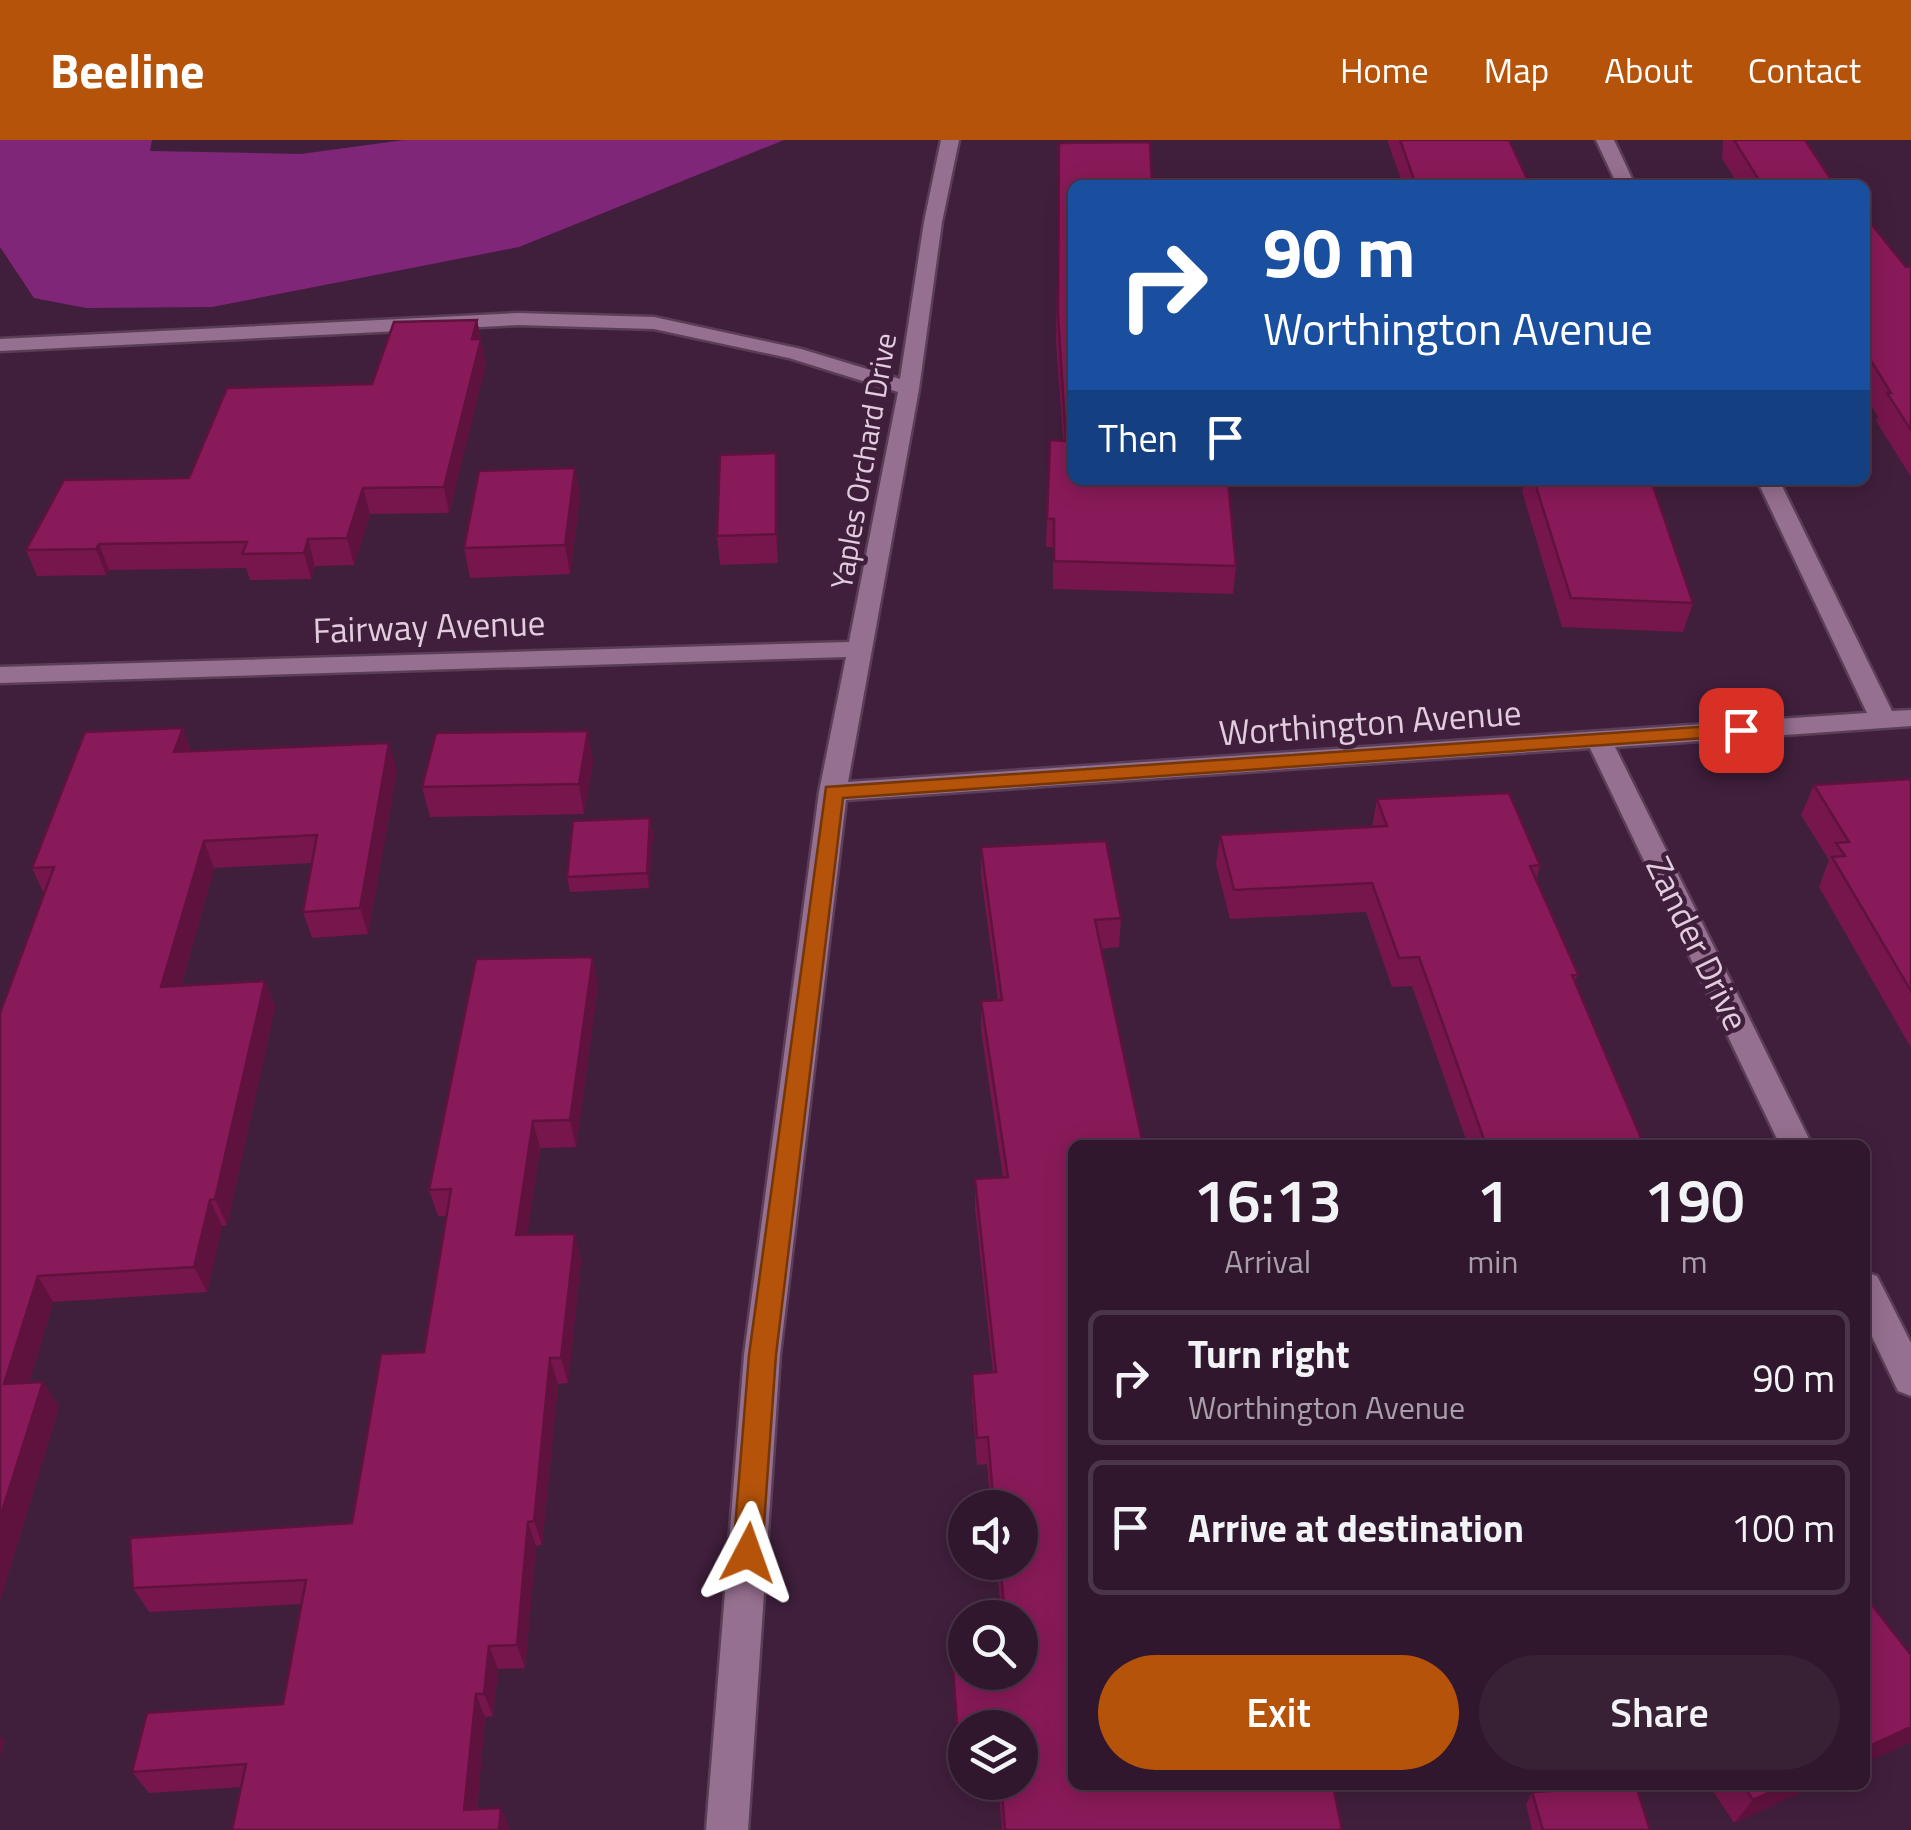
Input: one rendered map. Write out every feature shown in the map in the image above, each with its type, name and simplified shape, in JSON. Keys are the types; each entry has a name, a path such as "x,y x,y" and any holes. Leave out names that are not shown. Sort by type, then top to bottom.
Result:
{"street":[{"name":"Yaples Orchard Drive","path":"727,1830 762,1355 833,792 909,389 933,222 950,140"},
{"path":"1604,140 1624,180"},
{"path":"0,345 518,319 654,324 794,353 909,389"},
{"path":"1770,485 1883,719"},
{"name":"Fairway Avenue","path":"3,680 860,650"},
{"name":"Worthington Avenue","path":"833,792 1911,718"},
{"name":"Zander Drive","path":"1600,742 1794,1140"},
{"path":"1870,1296 1911,1380"}],"shaded area":[{"path":"0,140 152,140 150,151 301,154 404,140 784,140 519,247 212,307 86,308 34,298 0,247"}],"building":[{"path":"1400,140 1509,140 1528,180 1414,180"},
{"path":"1734,140 1805,140 1832,180 1759,180"},
{"path":"1150,142 1152,180 1068,180 1068,485 1228,485 1236,566 1054,561 1054,519 1047,519 1050,440 1066,441 1058,315 1059,143"},
{"path":"1870,222 1906,267 1911,266 1911,430 1887,393 1891,393 1870,359"},
{"path":"477,320 472,339 481,339 444,487 363,488 347,538 308,539 304,553 242,554 247,542 99,544 96,549 26,550 64,480 189,478 227,388 372,384 394,322"},
{"path":"776,453 776,534 717,536 720,455"},
{"path":"575,468 565,545 464,548 479,471"},
{"path":"1536,485 1653,485 1693,603 1571,598"},
{"path":"183,728 174,752 389,743 360,908 303,912 317,835 204,841 161,987 265,981 215,1199 210,1200 194,1267 38,1276 4,1384 43,1382 0,1518 0,1013 54,867 32,868 85,732"},
{"path":"588,731 579,784 422,787 436,733"},
{"path":"1911,779 1911,991 1832,857 1845,856 1836,843 1849,842 1814,785"},
{"path":"1509,793 1540,865 1530,866 1578,974 1572,975 1642,1140 1484,1140 1419,957 1399,958 1372,883 1234,890 1220,835 1387,826 1377,799"},
{"path":"650,818 647,873 567,877 573,821"},
{"path":"1106,841 1121,918 1095,920 1142,1140 1068,1140 1068,1790 1334,1790 1342,1830 1005,1830 1002,1800 1038,1800 1038,1710 956,1710 955,1690 1038,1690 1038,1600 1003,1600 1002,1580 1038,1580 1038,1490 992,1490 988,1437 977,1438 972,1374 996,1372 975,1179 1008,1177 981,1001 1002,1000 981,847"},
{"path":"593,957 570,1120 533,1121 516,1235 575,1234 561,1358 550,1358 534,1521 528,1522 517,1645 489,1646 484,1694 476,1694 464,1810 501,1808 499,1830 232,1830 246,1764 132,1772 147,1713 283,1704 306,1580 133,1588 130,1538 352,1523 381,1354 424,1352 451,1189 429,1190 476,959"},
{"path":"1870,1602 1911,1655 1911,1727 1870,1746"},
{"path":"1637,1790 1650,1830 1543,1830 1532,1792"},
{"path":"1746,1790 1775,1790 1753,1800"}],"route":[{"path":"748,1553 762,1355 833,792 1741,730"}]}
